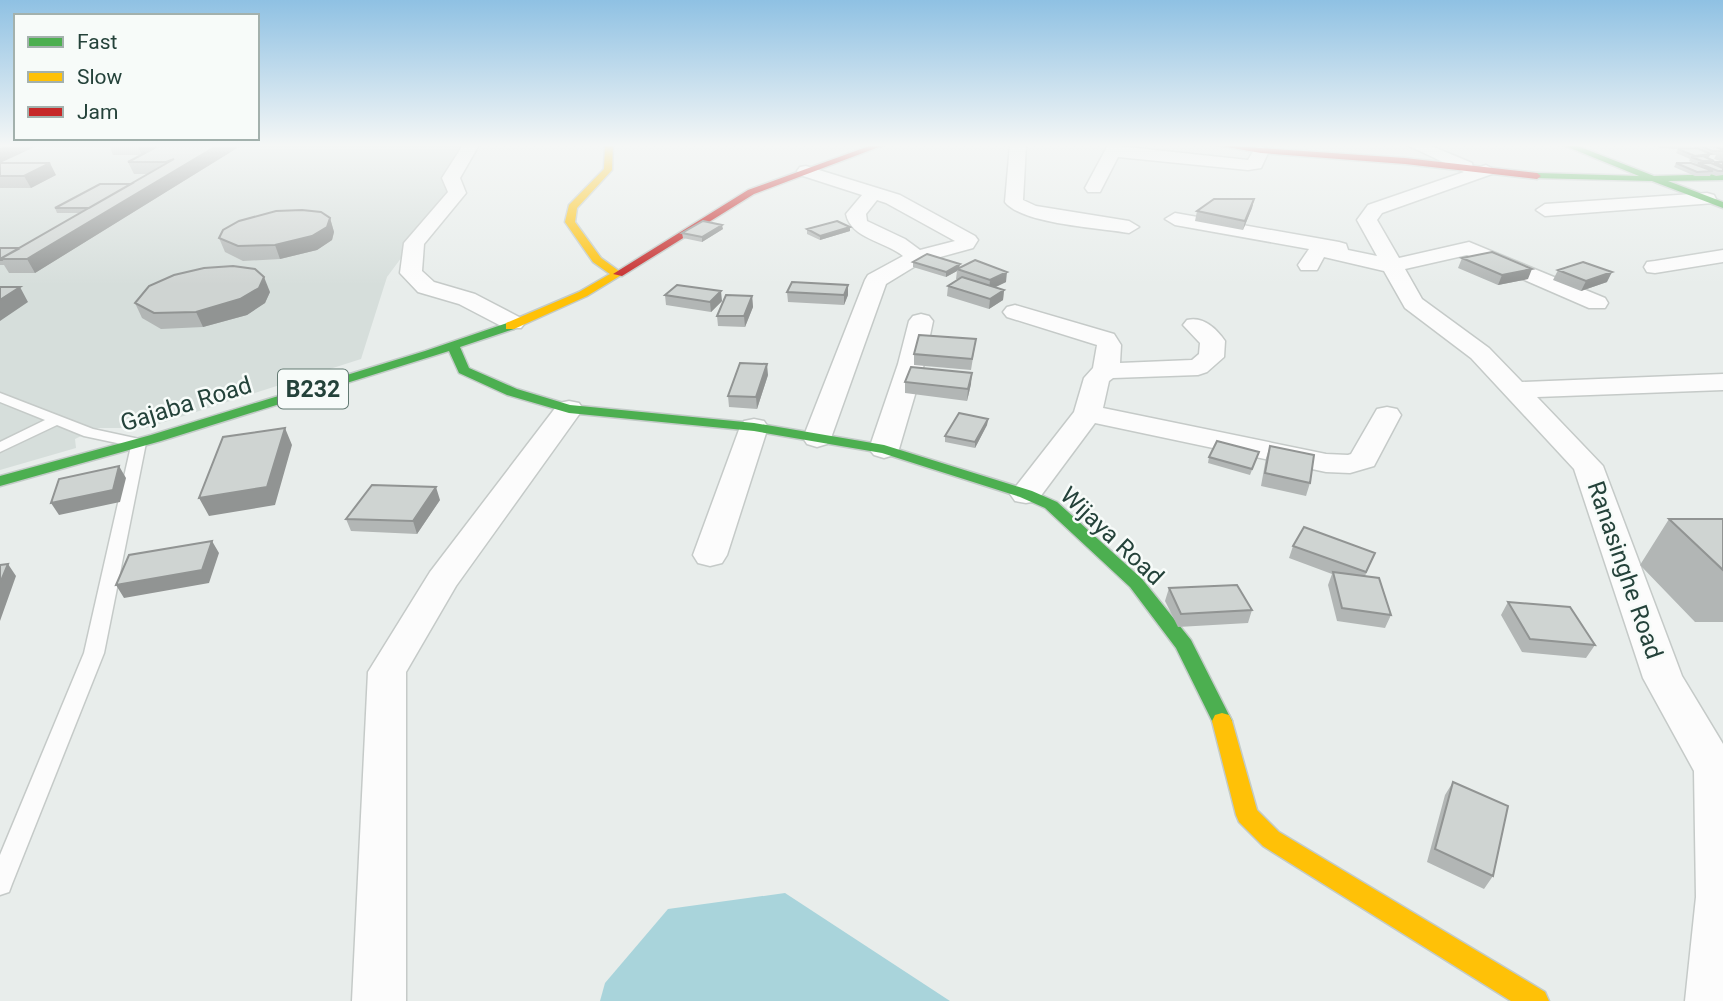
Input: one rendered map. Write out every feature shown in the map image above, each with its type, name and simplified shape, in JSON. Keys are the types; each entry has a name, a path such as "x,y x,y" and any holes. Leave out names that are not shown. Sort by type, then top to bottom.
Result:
{"street":[{"path":"457,192 414,243 411,273 426,287 467,299 513,323"},
{"path":"587,192 572,207 570,222 597,260 618,274"},
{"name":"Gajaba Road","path":"0,481 139,443 453,345 513,323 590,291 752,192"},
{"path":"817,438 876,279 915,258 966,244 968,240 893,199 869,192"},
{"path":"1015,192 1014,202 1031,211 1129,226"},
{"name":"Ranasinghe Road","path":"1419,192 1375,209 1367,220 1378,244 1413,303 1480,353 1588,466 1663,678 1716,770 1720,897 1712,1001"},
{"path":"1689,192 1715,202"},
{"path":"873,193 856,214 858,224 871,234 904,246 915,258"},
{"path":"1545,210 1715,202"},
{"path":"1175,219 1390,261"},
{"path":"1309,265 1321,250 1390,261 1469,248 1597,303"},
{"path":"1655,267 1723,256"},
{"path":"1015,312 1105,339 1110,345 1106,371"},
{"path":"884,449 911,364 921,321"},
{"path":"1027,494 1088,413 1097,378 1106,371 1198,368 1211,357 1213,341 1195,325"},
{"name":"Wijaya Road","path":"453,345 464,370 512,392 569,409 754,427 884,449 1027,494 1051,505 1136,583 1184,645 1219,711 1247,815 1270,839 1536,1001"},
{"path":"1517,390 1723,382"},
{"path":"379,1001 387,672 442,580 569,409"},
{"path":"1088,413 1326,463 1350,464 1363,460 1387,415"},
{"path":"710,555 754,427"}],"lane":[{"path":"0,397 89,433 139,443 94,653 0,884"},
{"path":"0,448 57,420"}],"shaded area":[{"path":"0,192 450,192 387,277 361,359 146,428 98,428 75,439 76,448 0,470"}],"water":[{"path":"785,893 950,1001 600,1001 605,983 668,909"}],"building":[{"path":"86,192 118,192 89,208 55,208"},
{"path":"117,192 140,192 27,259 0,259"},
{"path":"1214,199 1254,199 1245,221 1197,211"},
{"path":"276,211 321,212 330,218 327,227 312,236 275,245 238,246 219,238 223,230 239,221"},
{"path":"703,221 722,225 702,237 682,233"},
{"path":"837,221 850,227 820,236 807,229"},
{"path":"0,248 20,248 0,259"},
{"path":"1492,252 1532,269 1502,275 1462,258"},
{"path":"927,254 960,264 946,272 913,262"},
{"path":"975,260 1007,272 990,280 957,269"},
{"path":"1583,262 1612,272 1586,281 1558,270"},
{"path":"233,266 255,269 264,277 259,288 240,299 196,312 154,313 135,303 149,286 174,275 204,268"},
{"path":"962,277 1004,290 990,299 948,286"},
{"path":"792,282 848,285 844,295 787,292"},
{"path":"677,285 721,291 710,302 665,295"},
{"path":"0,287 20,287 0,300"},
{"path":"726,295 752,296 744,316 717,316"},
{"path":"919,335 976,339 972,359 914,354"},
{"path":"740,363 767,364 756,397 728,396"},
{"path":"911,367 972,373 968,389 905,382"},
{"path":"959,413 988,419 975,442 945,436"},
{"path":"285,428 267,487 199,498 223,437"},
{"path":"1217,441 1259,452 1252,469 1209,457"},
{"path":"1270,446 1314,455 1310,483 1265,473"},
{"path":"119,466 113,490 51,503 59,479"},
{"path":"372,485 436,487 413,521 346,519"},
{"path":"1669,519 1723,519 1723,570"},
{"path":"1304,527 1375,553 1366,572 1293,546"},
{"path":"212,541 202,570 116,585 129,555"},
{"path":"8,564 0,583 0,565"},
{"path":"1333,572 1379,578 1391,615 1342,608"},
{"path":"1237,585 1252,610 1181,614 1169,588"},
{"path":"1508,602 1570,607 1595,645 1530,639"},
{"path":"1453,782 1508,806 1493,876 1435,849"}],"traffic: fast":[{"path":"1688,192 1723,205"},
{"path":"0,481 156,438 429,354 510,326"},
{"path":"453,345 464,370 512,392 569,409 754,427 884,449 1026,494 1051,505 1136,583 1184,645 1222,721"}],"traffic: slow":[{"path":"510,326 583,294 618,274 597,260 570,222 572,207 587,192"},
{"path":"1222,721 1247,815 1271,839 1536,1001"}],"traffic: jam":[{"path":"618,274 752,192"}]}
